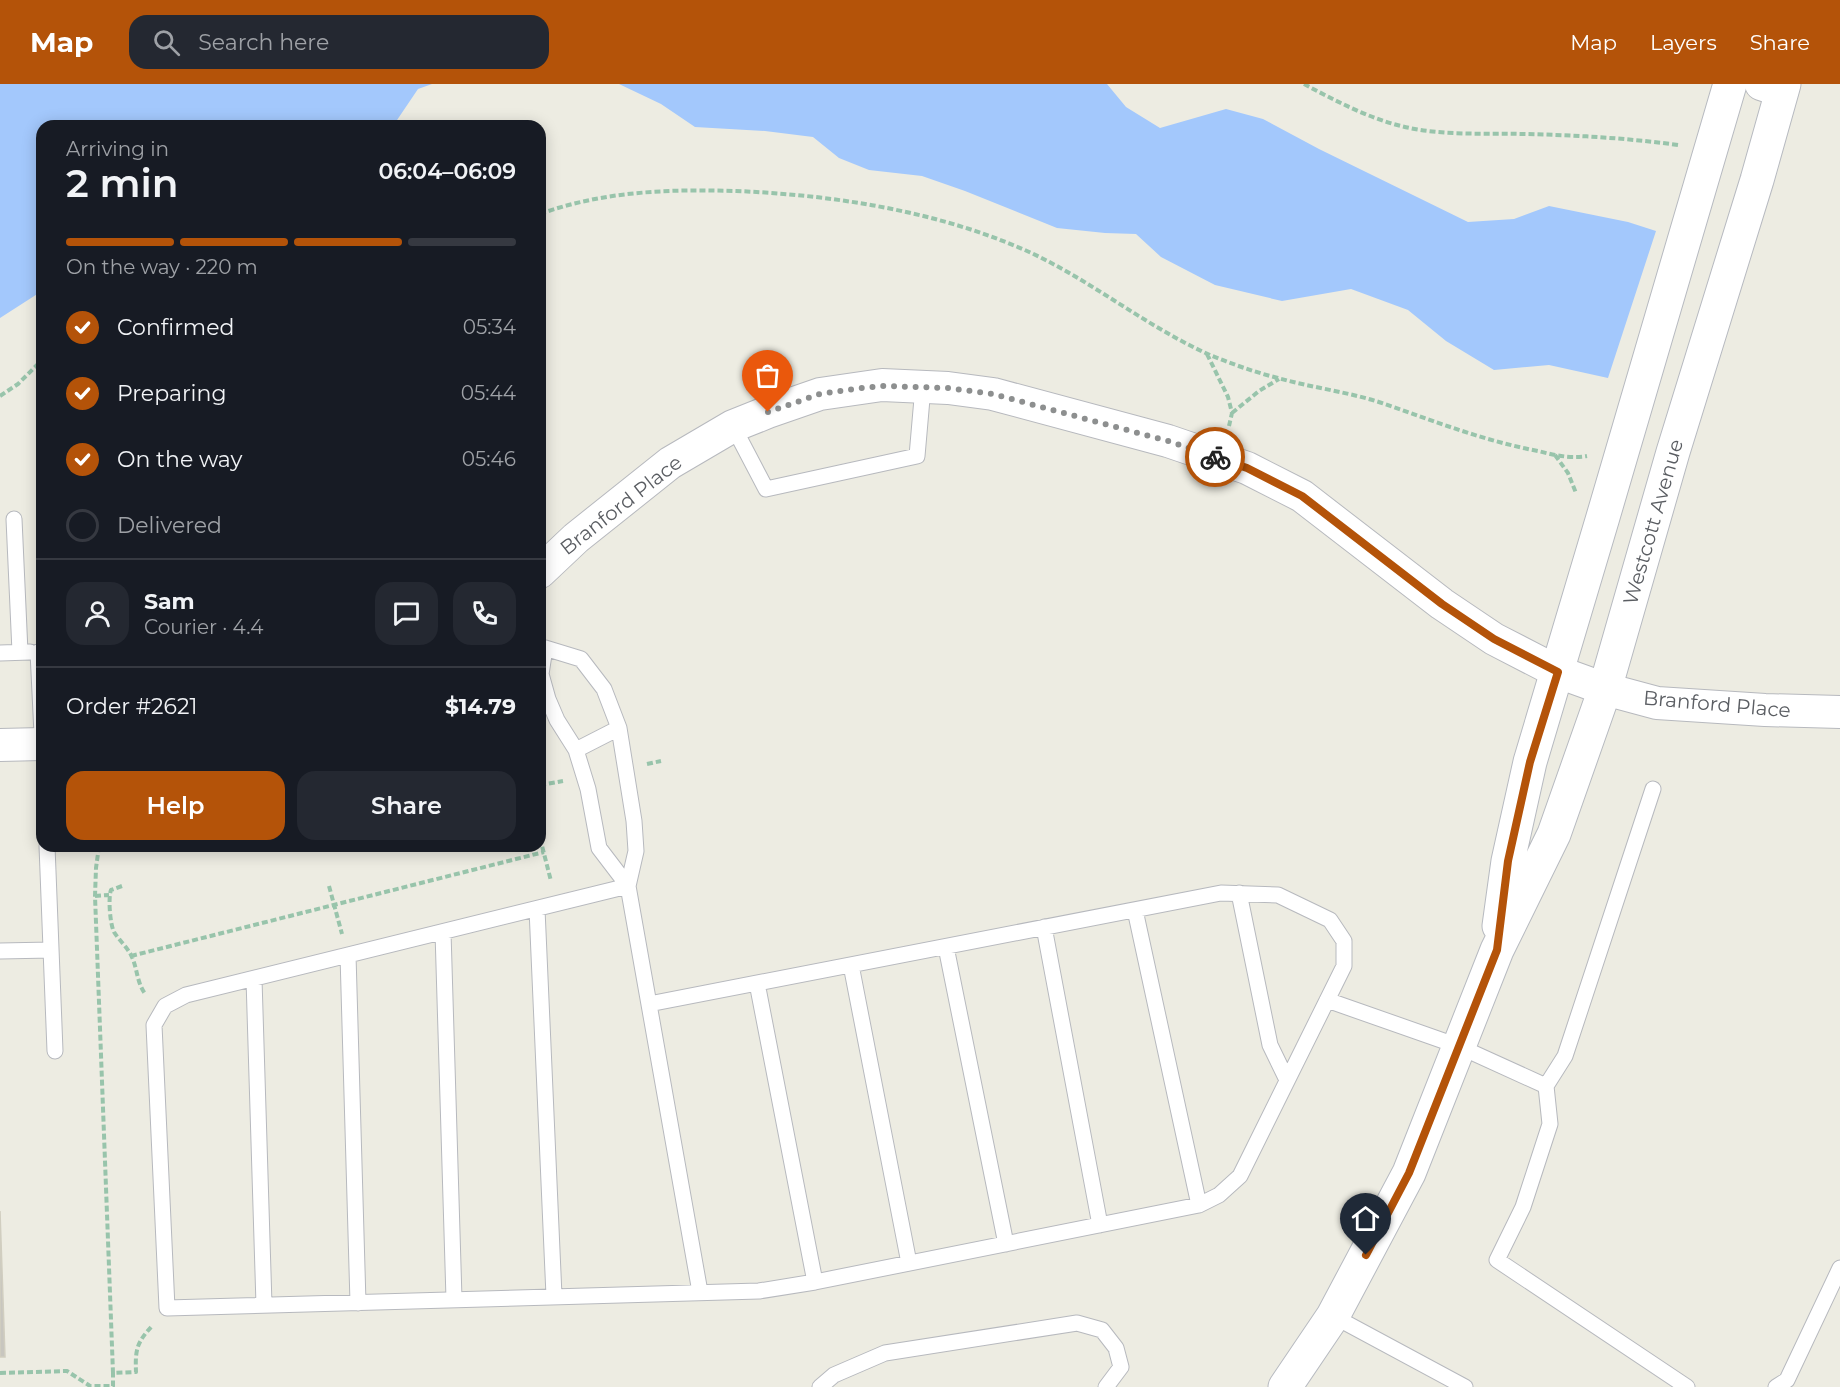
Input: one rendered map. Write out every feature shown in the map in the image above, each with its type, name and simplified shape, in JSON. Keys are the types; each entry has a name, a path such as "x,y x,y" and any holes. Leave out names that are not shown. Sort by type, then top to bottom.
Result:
{"street":[{"name":"Westcott Avenue","path":"1497,950 1508,861 1530,762 1627,436 1697,155 1730,84"},
{"name":"Westcott Avenue","path":"1285,1387 1333,1316 1409,1173 1497,950 1554,834 1605,689 1673,452 1757,180 1776,86"},
{"name":"Branford Place","path":"546,566 576,538 670,463 733,426 820,394 882,386 948,388 993,394 1168,441 1247,468 1302,496 1442,604 1485,633 1558,672 1605,689 1657,703 1766,710 1840,711"},
{"path":"0,746 36,744"}],"lane":[{"path":"733,426 766,489 918,456 923,387"},
{"path":"14,519 20,652"},
{"path":"546,645 581,659 604,689 619,728 634,821 636,851 627,886 700,1292"},
{"path":"0,653 36,652"},
{"path":"546,692 557,720 576,750 588,789 599,848 627,886"},
{"path":"576,750 619,728"},
{"path":"1653,789 1565,1056 1546,1086 1550,1124 1523,1206 1497,1260 1687,1387"},
{"path":"46,852 55,1051"},
{"path":"627,886 186,995 165,1006 154,1025 167,1308 759,1290 815,1282 1199,1205 1219,1195 1240,1176 1344,966 1344,941 1330,920 1278,895 1221,893 649,1004"},
{"path":"1239,893 1270,1045 1287,1080"},
{"path":"537,909 554,1296"},
{"path":"1135,910 1199,1205"},
{"path":"1044,927 1100,1225"},
{"path":"443,932 454,1299"},
{"path":"946,947 1006,1244"},
{"path":"0,951 51,950"},
{"path":"348,955 358,1303"},
{"path":"851,965 909,1263"},
{"path":"254,979 264,1305"},
{"path":"757,983 815,1282"},
{"path":"1327,1000 1458,1046 1546,1086"},
{"path":"1776,1387 1786,1380 1840,1268"},
{"path":"1333,1316 1465,1387"},
{"path":"820,1387 834,1375 885,1353 1077,1323 1102,1330 1116,1348 1121,1367 1106,1387"}],"path":[{"path":"1304,84 1400,126 1428,130 1596,137 1697,155"},
{"path":"546,212 561,206 635,192 701,190 773,193 856,202 919,216 962,228 1026,251 1071,274 1144,320 1239,367 1279,379 1381,403 1486,439 1567,457 1596,454"},
{"path":"1207,353 1228,397 1232,413 1229,426"},
{"path":"0,396 18,384 36,366"},
{"path":"1232,413 1259,391 1279,379"},
{"path":"1554,455 1568,473 1578,497"},
{"path":"0,1373 67,1371 90,1386 113,1386 95,896 98,852"},
{"path":"131,956 544,852 557,904"},
{"path":"122,886 111,890 109,895 114,932 131,956 139,986 160,1015"},
{"path":"329,886 348,955"},
{"path":"95,896 109,895"},
{"path":"113,1373 136,1372 136,1349 143,1336 167,1308"}],"water":[{"path":"0,84 432,84 418,89 397,120 36,120 36,295 0,318"},
{"path":"619,84 1107,84 1126,107 1160,128 1226,109 1263,119 1468,222 1514,219 1549,206 1628,222 1656,231 1608,378 1549,365 1494,370 1446,341 1408,310 1351,289 1282,301 1215,285 1161,257 1136,234 1057,228 922,176 869,170 839,158 813,137 765,131 695,127 661,104"}],"building":[{"path":"0,1211 5,1357 0,1357"}],"way so far":[{"path":"768,412 820,394 861,388 882,386 948,388 993,394 1168,441 1215,457"}],"route":[{"path":"1215,457 1247,468 1302,496 1442,604 1494,639 1558,672 1530,762 1508,861 1497,950 1409,1173 1366,1255"}]}
